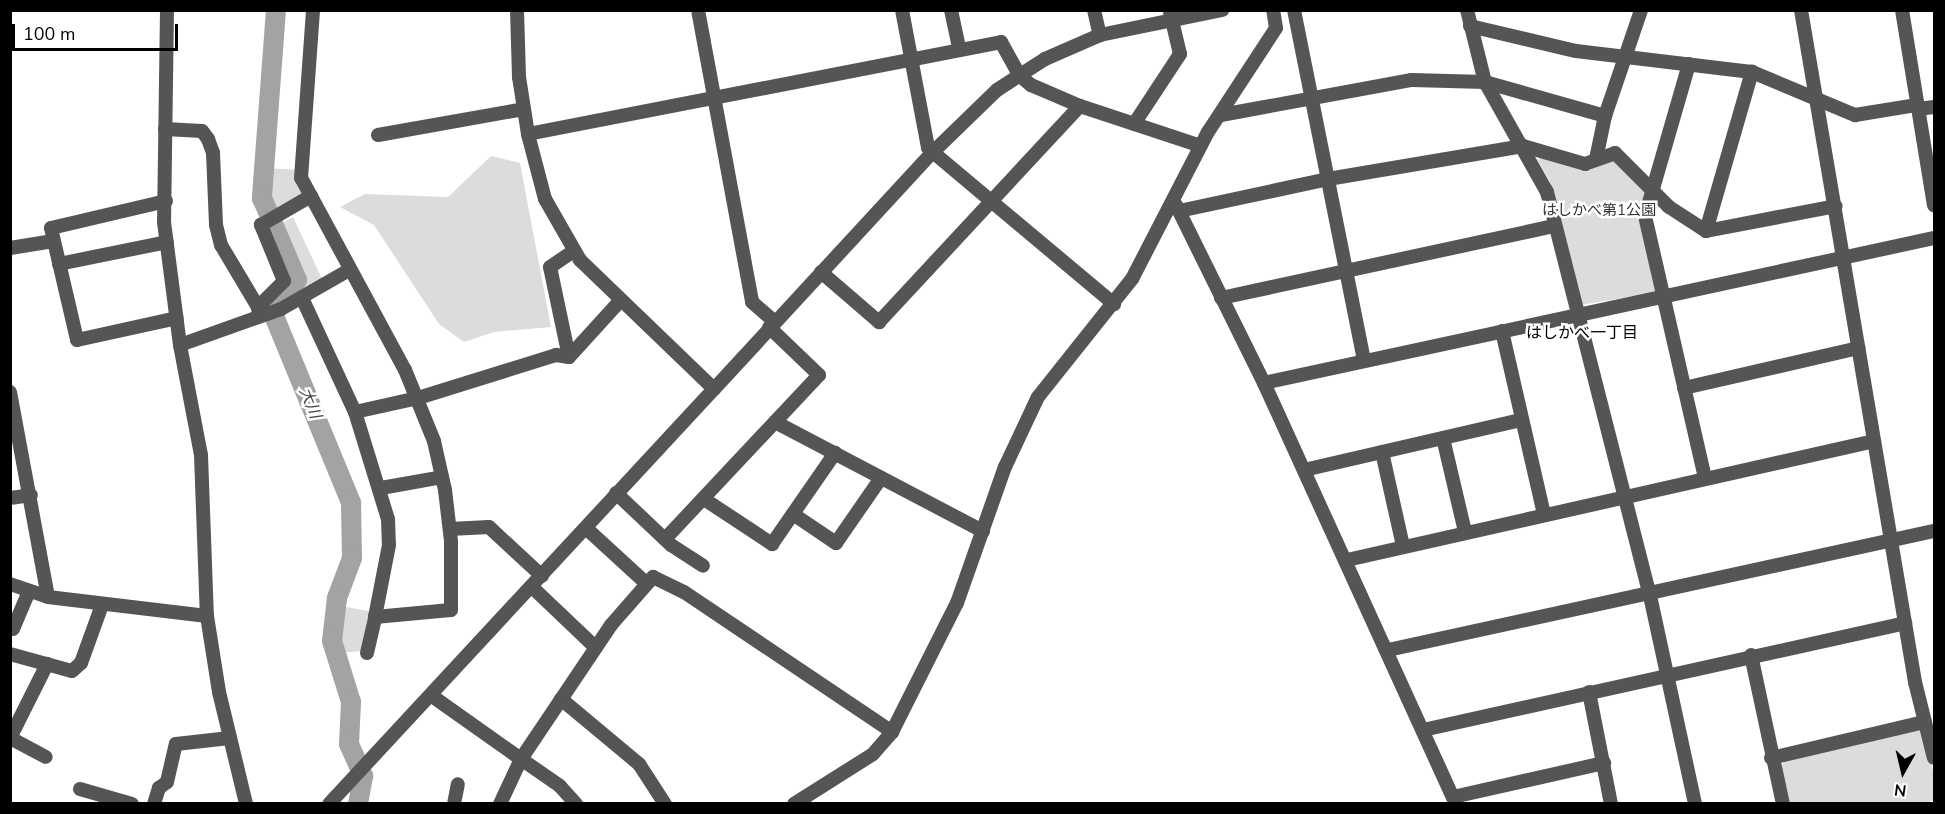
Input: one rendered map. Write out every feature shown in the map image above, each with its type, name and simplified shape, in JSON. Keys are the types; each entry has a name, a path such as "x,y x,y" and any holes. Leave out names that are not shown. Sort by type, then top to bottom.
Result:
{"street":[{"path":"167,10 165,129 167,242 180,345 201,455 207,616 230,738 246,804"},
{"path":"313,10 301,177 418,398 442,477 450,529 451,610 375,617"},
{"path":"517,10 524,109 545,199 574,251 620,301 714,390"},
{"path":"665,539 819,375 752,302 698,10"},
{"path":"902,10 928,148 1114,304"},
{"path":"951,10 959,50"},
{"path":"1094,10 1100,35"},
{"path":"329,804 432,696 772,324 968,116 1019,75 1100,35 1171,15 1222,10"},
{"path":"794,804 873,754 892,732 957,603 1005,467 1038,397 1082,337 1114,304 1132,279 1201,146 1276,28 1273,10"},
{"path":"1294,10 1364,360"},
{"path":"1467,10 1485,82 1547,192 1648,591 1695,804"},
{"path":"1596,159 1605,116 1623,57 1641,10"},
{"path":"1801,10 1905,623 1925,722 1935,758"},
{"path":"1902,10 1935,205"},
{"path":"1134,124 1180,54 1171,15"},
{"path":"1470,26 1576,51 1752,72 1855,115 1935,107"},
{"path":"528,134 713,96 1001,42 1019,75 1031,86 1080,106 1201,146"},
{"path":"1689,64 1645,216 1705,478"},
{"path":"1706,231 1752,72"},
{"path":"1221,115 1412,80 1485,82 1605,116"},
{"path":"821,272 879,322 1080,106"},
{"path":"378,135 524,109"},
{"path":"165,129 202,131 208,139 213,153 216,225 221,245 259,312"},
{"path":"1179,211 1328,178 1523,146 1584,164 1615,153 1669,207 1706,231 1836,206"},
{"path":"259,312 284,281 261,225 311,196"},
{"path":"1173,197 1347,560 1454,800 1604,763"},
{"path":"166,201 51,228 77,340 177,318"},
{"path":"1221,298 1554,225"},
{"path":"1264,383 1935,238"},
{"path":"10,248 53,241"},
{"path":"59,264 167,242"},
{"path":"569,357 550,267 574,251"},
{"path":"180,345 259,312 281,309 349,270"},
{"path":"302,298 355,412 381,488 389,545 367,653"},
{"path":"569,357 620,301"},
{"path":"1502,331 1544,514"},
{"path":"1684,388 1858,348"},
{"path":"355,412 418,398 556,355 569,357"},
{"path":"10,392 31,495 48,597"},
{"path":"1304,470 1521,420"},
{"path":"775,422 983,531"},
{"path":"1443,438 1465,532"},
{"path":"1347,560 1874,441"},
{"path":"1382,452 1403,546"},
{"path":"705,499 772,544 835,453"},
{"path":"381,488 442,477"},
{"path":"793,514 836,543 881,478"},
{"path":"616,493 665,539 703,566"},
{"path":"10,498 31,495"},
{"path":"450,529 489,527 542,576"},
{"path":"586,529 647,584"},
{"path":"1388,650 1890,537 1935,531"},
{"path":"500,804 521,759 596,648 647,584 658,578 684,592 892,732"},
{"path":"10,584 28,593 48,597 207,616"},
{"path":"532,587 596,648"},
{"path":"13,629 28,593"},
{"path":"10,654 72,671 81,663 102,605"},
{"path":"1423,730 1751,655 1905,623"},
{"path":"1751,655 1771,758 1783,804"},
{"path":"46,757 11,739 47,664"},
{"path":"1588,692 1611,804"},
{"path":"432,696 560,786 576,804"},
{"path":"561,699 639,764 665,804"},
{"path":"1771,758 1925,722"},
{"path":"154,804 159,788 167,782 176,744 230,738"},
{"path":"454,804 458,784"},
{"path":"80,789 132,804"}],"green space":[{"path":"491,156 520,163 551,327 494,332 464,342 439,324 374,225 340,207 365,194 448,197"},
{"name":"はしかべ第1公園","path":"1541,158 1586,172 1614,158 1645,190 1656,289 1652,293 1581,305 1550,181 1537,159"},
{"path":"267,168 299,170 309,196 274,216 266,197"},
{"path":"293,217 323,281 286,300 300,282 278,226"},
{"path":"341,606 374,612 362,651 340,653"},
{"path":"1922,728 1934,775 1934,800 1924,804 1789,803 1780,771 1784,761"}],"waterway":[{"name":"大川","path":"276,10 262,198 297,280 271,305 351,503 352,558 337,598 332,641 351,702 349,744 363,776 358,804"}],"district":[{"name":"はしかべ一丁目","path":"1582,333"}]}
